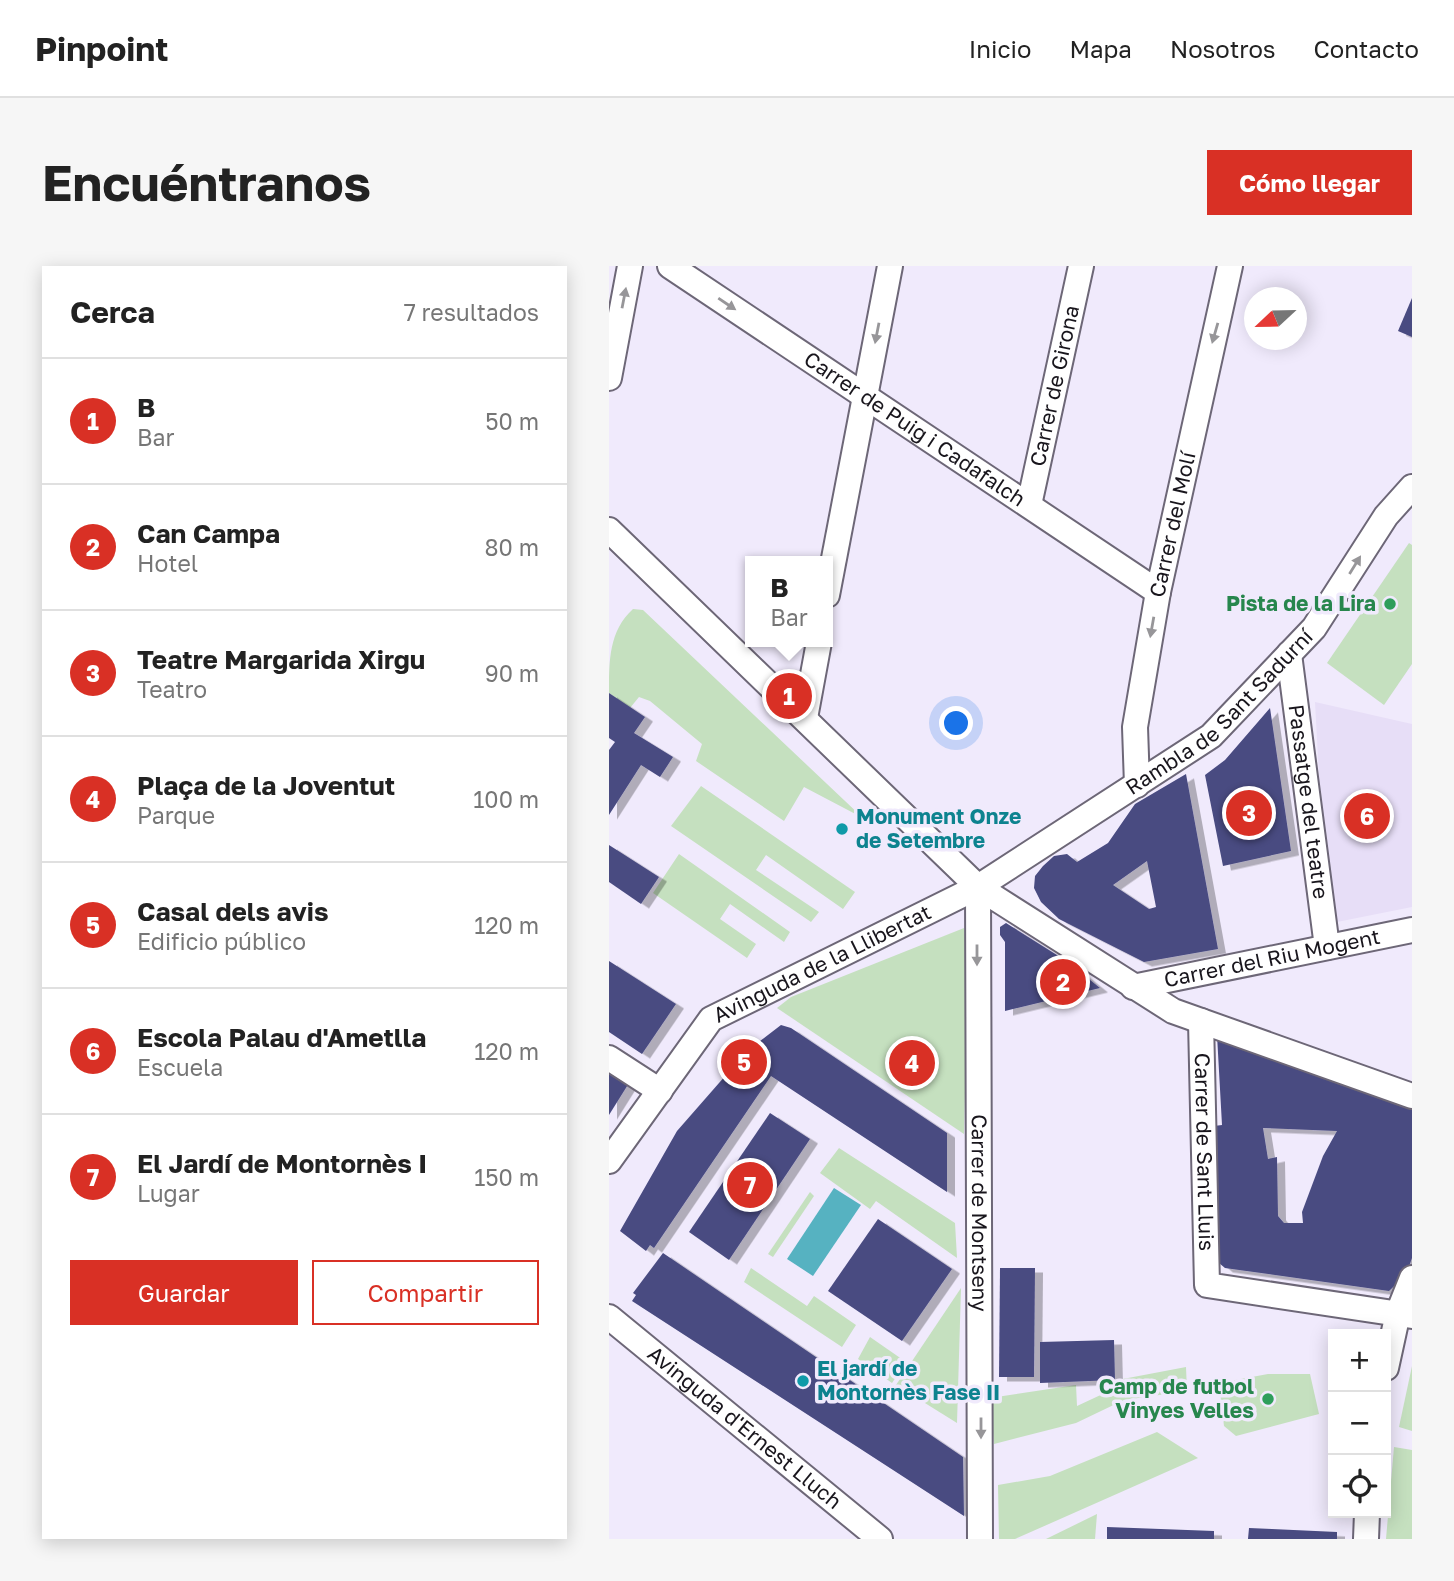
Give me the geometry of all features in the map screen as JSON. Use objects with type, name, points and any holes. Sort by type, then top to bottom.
[{"type":"street","points":[[609,378],[630,266]]},
{"type":"street","name":"Carrer de Puig i Cadafalch","points":[[670,266],[1158,592]]},
{"type":"street","points":[[833,568],[890,266]]},
{"type":"street","name":"Carrer de Girona","points":[[1028,505],[1081,266]]},
{"type":"street","name":"Carrer del Molí","points":[[1137,785],[1135,727],[1158,592],[1230,266]]},
{"type":"street","name":"Rambla de Sant Sadurní","points":[[978,887],[1211,736],[1314,628],[1386,516],[1412,487]]},
{"type":"street","points":[[609,530],[978,887],[1173,1011],[1412,1096]]},
{"type":"street","points":[[805,718],[818,647]]},
{"type":"street","name":"Passatge del teatre","points":[[1289,654],[1327,947]]},
{"type":"street","name":"Avinguda de la Llibertat","points":[[609,1161],[711,1019],[978,887]]},
{"type":"street","name":"Carrer de Montseny","points":[[978,887],[980,1539]]},
{"type":"street","name":"Carrer del Riu Mogent","points":[[1133,986],[1412,930]]},
{"type":"street","name":"Carrer de Sant Lluis","points":[[1201,1021],[1207,1285],[1405,1314]]},
{"type":"street","points":[[609,1058],[660,1091]]},
{"type":"street","points":[[1391,1354],[1405,1314],[1412,1278]]},
{"type":"street","name":"Avinguda d'Ernest Lluch","points":[[609,1317],[880,1539]]},
{"type":"street","points":[[1366,1539],[1367,1518]]},
{"type":"shaded area","points":[[1315,702],[1412,724],[1412,907],[1327,924]]},
{"type":"green space","name":"Pista de la Lira","points":[[1409,543],[1412,545],[1412,664],[1384,705],[1327,663]]},
{"type":"green space","points":[[633,609],[643,610],[863,818],[804,787],[784,821],[696,761],[702,744],[650,701],[639,697],[630,708],[609,693],[612,647],[619,627]]},
{"type":"green space","points":[[701,786],[855,892],[843,909],[766,855],[756,870],[819,912],[811,922],[671,826]]},
{"type":"green space","points":[[679,854],[790,932],[784,942],[730,904],[720,919],[756,944],[747,958],[653,893]]},
{"type":"green space","points":[[964,928],[968,973],[964,1134],[777,1008],[791,997]]},
{"type":"green space","points":[[839,1148],[955,1223],[957,1258],[876,1201],[870,1209],[820,1173]]},
{"type":"green space","points":[[810,1192],[814,1196],[773,1257],[768,1254]]},
{"type":"green space","points":[[751,1268],[807,1306],[814,1296],[856,1325],[842,1347],[744,1282]]},
{"type":"green space","points":[[961,1288],[957,1423],[896,1385]]},
{"type":"green space","points":[[870,1337],[906,1362],[892,1383],[858,1359]]},
{"type":"green space","points":[[1412,1366],[1412,1431],[1399,1427]]},
{"type":"green space","points":[[1186,1367],[1187,1391],[1124,1400],[1076,1423],[994,1444],[990,1398],[1076,1385],[1077,1406],[1107,1392],[1107,1382]]},
{"type":"green space","name":"Camp de futbol Vinyes Velles","points":[[1268,1374],[1310,1374],[1319,1414],[1236,1436],[1224,1426],[1219,1383]]},
{"type":"green space","points":[[1157,1432],[1198,1458],[1015,1539],[999,1539],[998,1485],[1050,1476]]},
{"type":"green space","points":[[1394,1447],[1412,1450],[1412,1539],[1386,1539],[1388,1518],[1391,1518]]},
{"type":"green space","points":[[1097,1514],[1095,1539],[1046,1539]]},
{"type":"water","points":[[834,1188],[861,1205],[813,1276],[787,1259]]},
{"type":"building","points":[[1412,298],[1412,337],[1398,331]]},
{"type":"building","points":[[609,693],[645,717],[634,733],[673,757],[660,777],[641,765],[609,815],[609,750],[615,742],[609,738]]},
{"type":"building","points":[[1270,708],[1291,851],[1223,866],[1205,775],[1225,760]]},
{"type":"building","points":[[1186,774],[1218,949],[1144,962],[1059,919],[1041,902],[1034,888],[1035,876],[1043,866],[1054,856],[1067,854],[1077,862],[1108,843],[1135,804]],"holes":[[[1147,861],[1156,907],[1149,909],[1113,885]]]},
{"type":"building","points":[[609,845],[659,877],[641,904],[609,882]]},
{"type":"building","points":[[1006,923],[1068,962],[1100,988],[1005,1011],[1005,942],[1000,935],[1000,927]]},
{"type":"building","points":[[609,961],[676,1004],[642,1054],[609,1032]]},
{"type":"building","points":[[781,1025],[791,1028],[947,1133],[947,1192],[771,1076],[654,1248],[650,1245],[646,1251],[620,1231],[677,1131],[747,1051]]},
{"type":"building","points":[[1217,1035],[1412,1105],[1412,1258],[1406,1275],[1389,1291],[1225,1268],[1219,1263],[1214,1126],[1222,1125]],"holes":[[[1263,1128],[1337,1131],[1323,1156],[1302,1212],[1303,1223],[1284,1223],[1278,1216],[1277,1157],[1268,1159]]]},
{"type":"building","points":[[609,1070],[629,1083],[609,1115]]},
{"type":"building","points":[[770,1113],[810,1139],[729,1260],[689,1232]]},
{"type":"building","name":"El jardí de Montornès Fase II","points":[[878,1219],[952,1269],[902,1341],[828,1291]]},
{"type":"building","name":"El jardí de Montornès Fase II","points":[[663,1253],[963,1457],[964,1516],[632,1301],[636,1295],[633,1293]]},
{"type":"building","points":[[1000,1268],[1035,1268],[1034,1377],[999,1377]]},
{"type":"building","points":[[1114,1340],[1115,1380],[1040,1383],[1040,1342]]},
{"type":"building","points":[[1107,1527],[1214,1531],[1214,1539],[1107,1539]]},
{"type":"building","points":[[1249,1528],[1337,1532],[1337,1539],[1248,1539]]},
{"type":"place","name":"Pista de la Lira","points":[[1390,604]]},
{"type":"place","name":"B","points":[[789,696]]},
{"type":"place","name":"Teatre Margarida Xirgu","points":[[1249,813]]},
{"type":"place","name":"Escola Palau d'Ametlla","points":[[1367,816]]},
{"type":"place","name":"Monument Onze de Setembre","points":[[842,829]]},
{"type":"place","name":"Can Campa","points":[[1063,982]]},
{"type":"place","name":"Casal dels avis","points":[[744,1062]]},
{"type":"place","name":"Plaça de la Joventut","points":[[912,1063]]},
{"type":"place","name":"El Jardí de Montornès I","points":[[750,1185]]},
{"type":"place","name":"El jardí de Montornès Fase II","points":[[803,1381]]},
{"type":"place","name":"Camp de futbol Vinyes Velles","points":[[1268,1399]]}]
